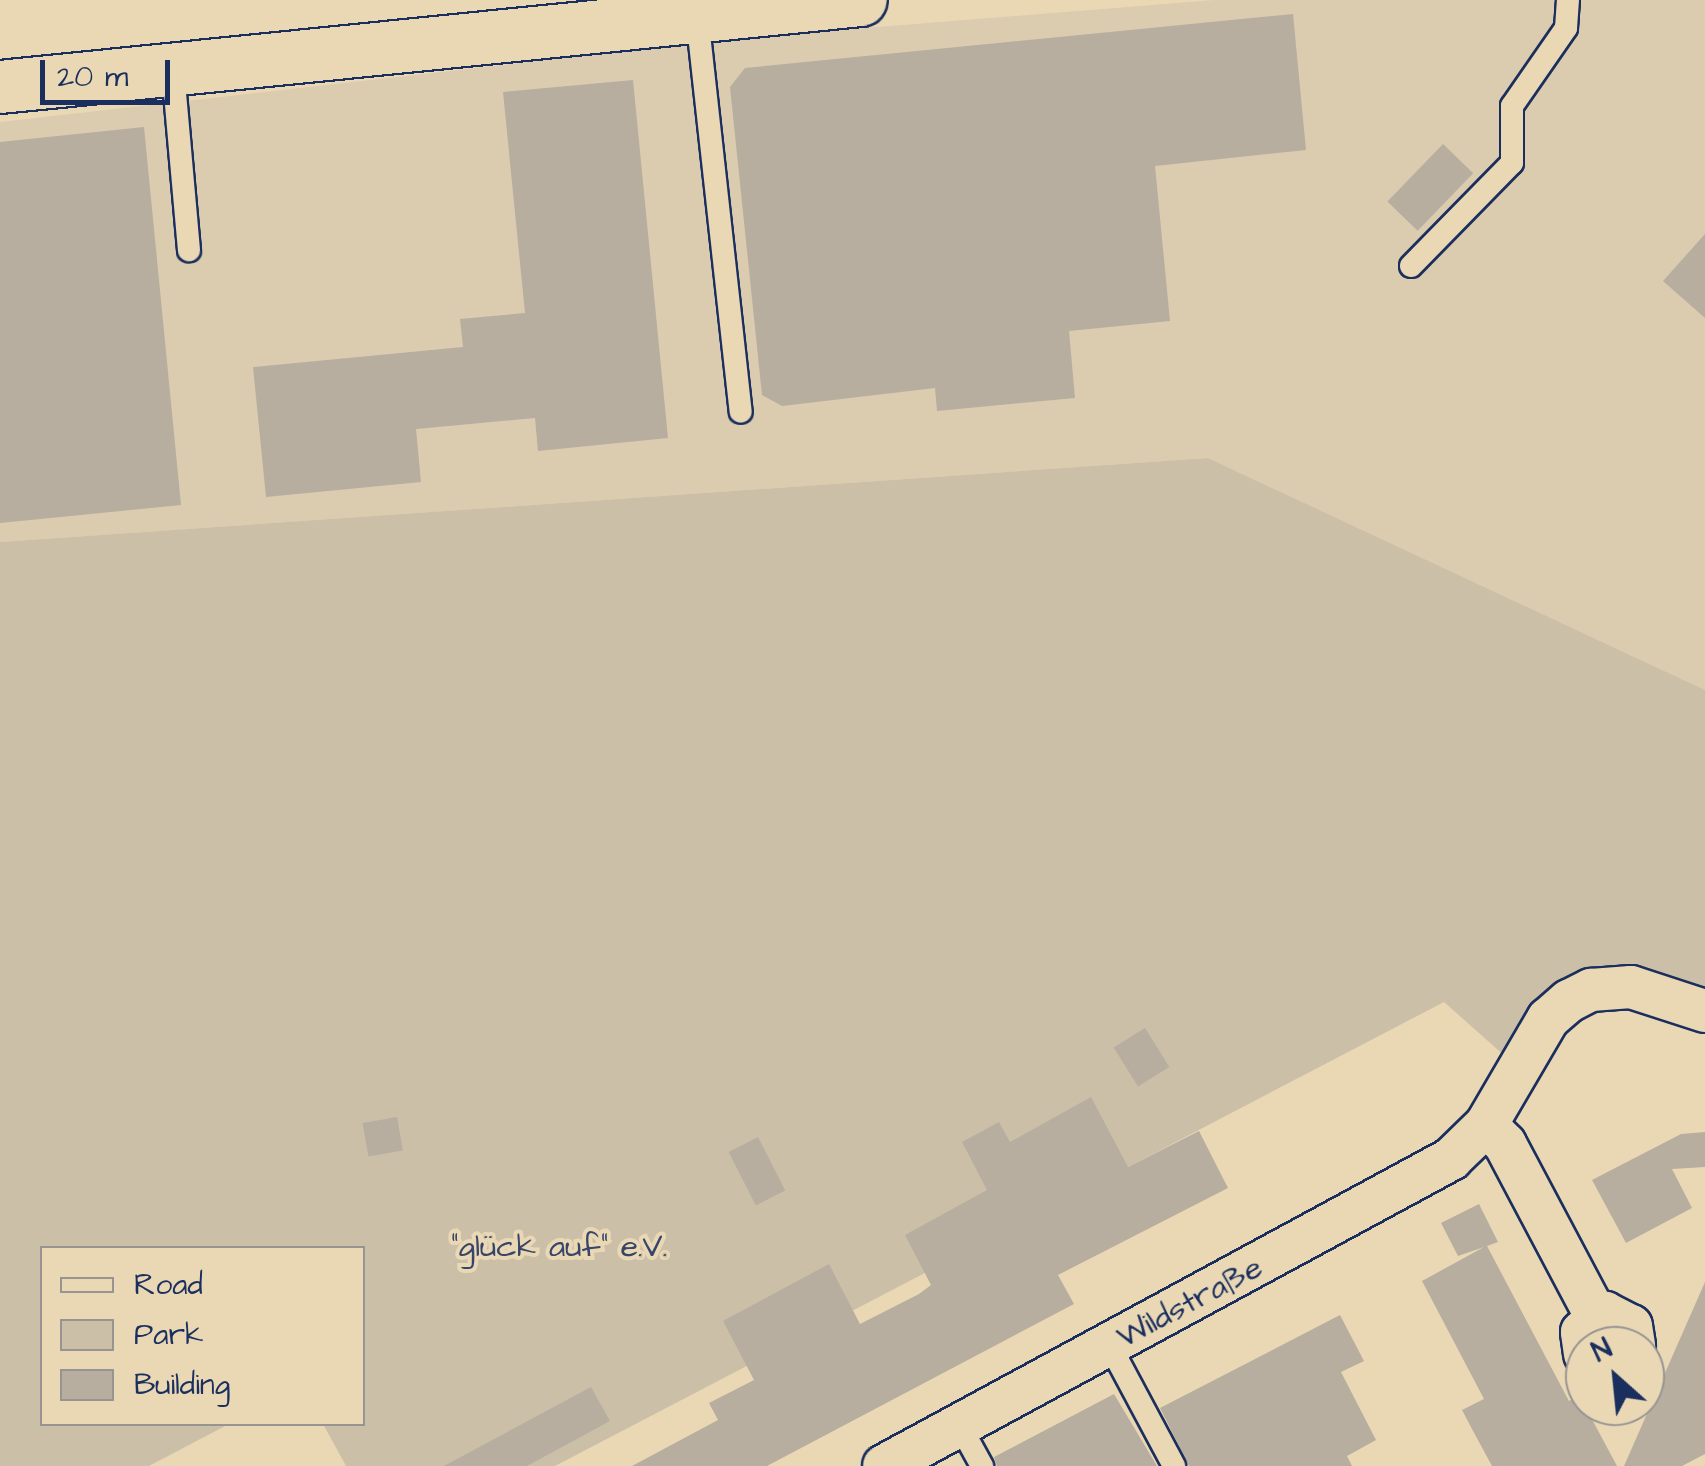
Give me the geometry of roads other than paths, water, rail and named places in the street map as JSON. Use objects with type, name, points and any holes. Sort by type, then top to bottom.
[{"type":"street","points":[[0,87],[862,0]]},
{"type":"street","name":"Wildstraße","points":[[884,1466],[1451,1159],[1486,1124],[1548,1019],[1569,1001],[1591,990],[1631,987],[1705,1012]]},
{"type":"street","points":[[1486,1124],[1505,1144],[1586,1326]]},
{"type":"street","points":[[1608,1326],[1624,1318],[1627,1326]]},
{"type":"lane","points":[[1411,266],[1512,163],[1512,106],[1566,28],[1568,0]]},
{"type":"lane","points":[[697,16],[741,412]]},
{"type":"lane","points":[[173,71],[189,250]]},
{"type":"lane","points":[[1110,1346],[1174,1466]]},
{"type":"lane","points":[[960,1426],[982,1466]]},
{"type":"park label","name":"\"glück auf\" e.V.","points":[[559,1247]]}]
